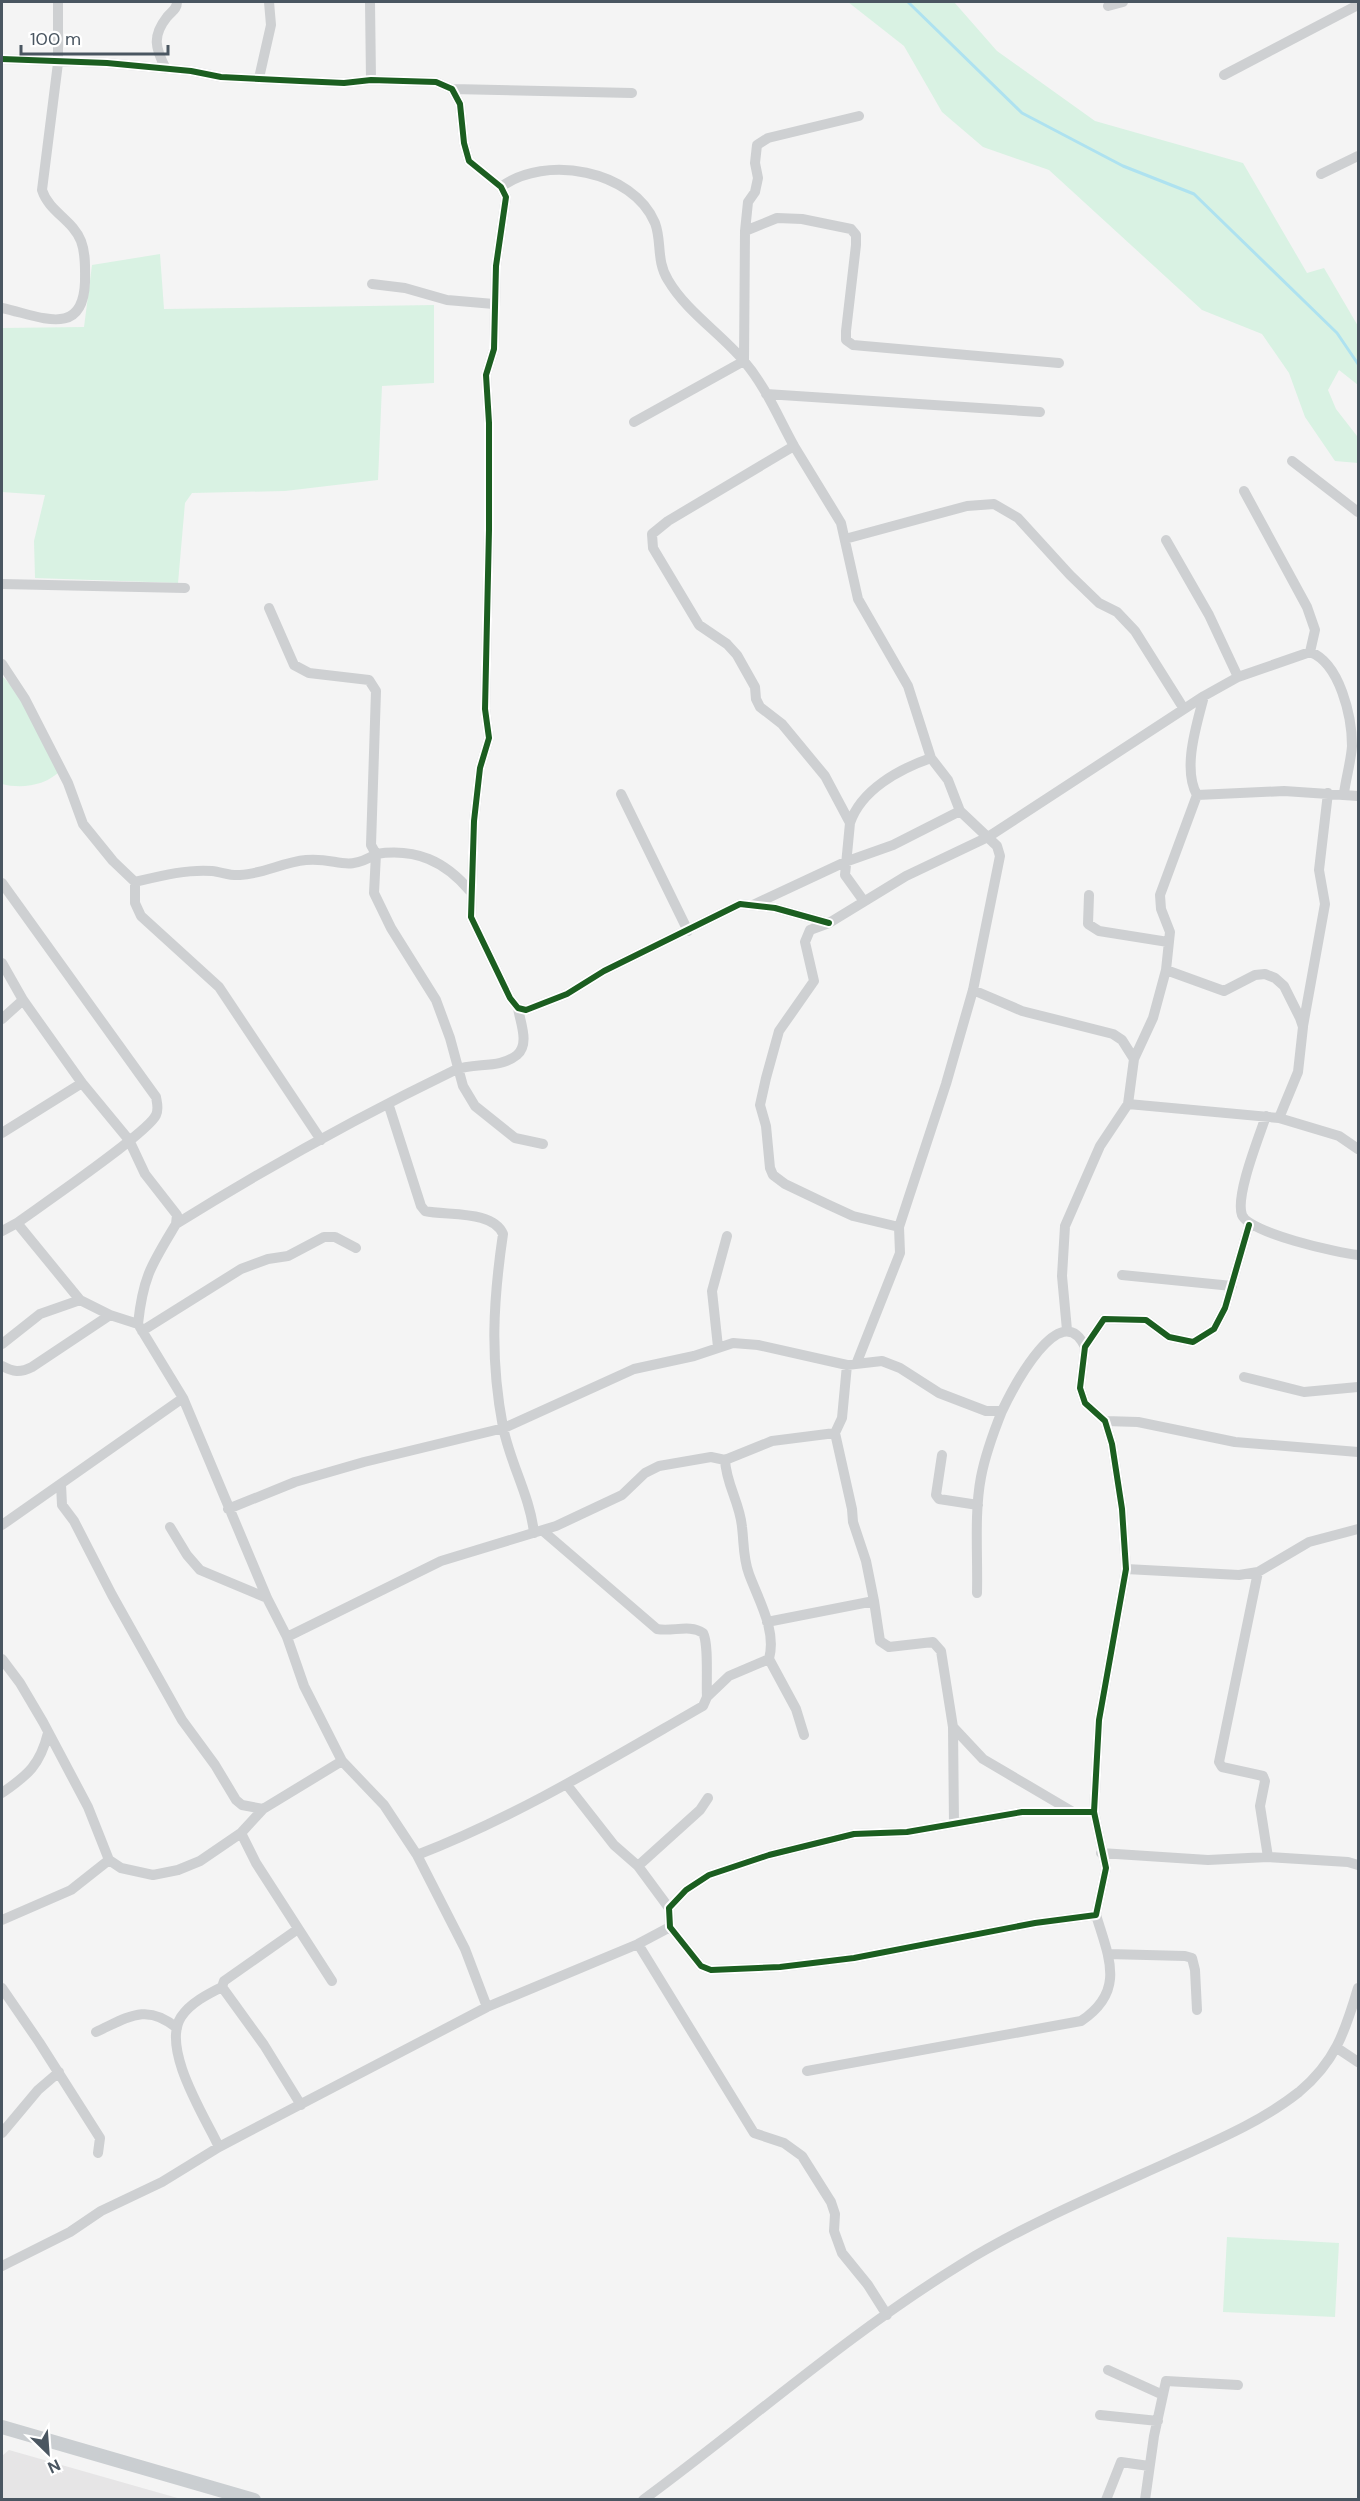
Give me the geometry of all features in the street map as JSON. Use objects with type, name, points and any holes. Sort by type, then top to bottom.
[{"type":"main road","points":[[2,2427],[254,2499]]},
{"type":"street","points":[[2,308],[55,320],[70,318],[80,311],[84,296],[86,263],[81,241],[73,228],[45,201],[42,190],[58,63],[58,2]]},
{"type":"street","points":[[166,69],[155,45],[156,33],[177,7],[177,2]]},
{"type":"street","points":[[259,78],[270,25],[269,2]]},
{"type":"street","points":[[370,2],[371,80]]},
{"type":"street","points":[[1108,6],[1123,2]]},
{"type":"street","points":[[1224,75],[1359,5]]},
{"type":"street","points":[[2,59],[58,63],[107,63],[222,77],[344,83],[371,80],[436,82],[452,89],[632,93]]},
{"type":"street","points":[[176,1224],[258,1173],[459,1069],[509,1060],[519,1054],[524,1042],[518,1008],[498,976],[471,917],[470,891],[480,768],[489,738],[485,709],[489,530],[489,409],[486,375],[494,349],[496,266],[506,204],[501,187],[470,161],[464,143],[460,104],[452,89]]},
{"type":"street","points":[[744,361],[745,231],[748,202],[755,192],[758,178],[755,163],[758,146],[768,138],[859,116]]},
{"type":"street","points":[[1321,174],[1359,156]]},
{"type":"street","points":[[501,187],[509,181],[550,169],[605,177],[637,196],[655,224],[658,256],[668,280],[744,361],[766,394],[841,524],[858,598],[908,686],[931,758],[948,780],[960,811],[997,846],[1000,865],[973,990],[946,1084],[899,1227],[900,1253],[852,1364],[842,1418],[835,1434],[853,1522],[866,1562],[880,1641],[889,1647],[933,1642],[941,1651],[953,1727],[954,1824]]},
{"type":"street","points":[[745,231],[777,218],[802,219],[851,229],[856,235],[856,245],[846,340],[853,345],[1059,363]]},
{"type":"street","points":[[372,284],[405,288],[447,300],[494,304]]},
{"type":"street","points":[[634,422],[744,361]]},
{"type":"street","points":[[766,394],[1040,412]]},
{"type":"street","points":[[794,446],[668,521],[652,534],[653,548],[699,625],[727,644],[737,655],[755,687],[756,699],[760,707],[782,724],[825,776],[850,824]]},
{"type":"street","points":[[1293,461],[1359,512]]},
{"type":"street","points":[[1244,491],[1307,607],[1315,630],[1310,652]]},
{"type":"street","points":[[845,539],[968,506],[994,504],[1018,518],[1070,575],[1100,603],[1117,612],[1135,631],[1184,709]]},
{"type":"street","points":[[1166,540],[1209,615],[1238,677]]},
{"type":"street","points":[[2,584],[185,588]]},
{"type":"street","points":[[269,608],[294,665],[309,673],[369,680],[376,691],[371,845],[376,854],[374,893],[391,928],[436,1000],[463,1086],[475,1106],[515,1138],[543,1144]]},
{"type":"street","points":[[899,1227],[853,1216],[785,1184],[773,1175],[770,1168],[766,1126],[760,1106],[779,1031],[814,981],[805,942],[810,930],[829,923],[863,900],[988,837],[1204,696],[1238,677],[1310,652],[1319,655],[1331,670],[1348,716],[1352,746],[1344,793]]},
{"type":"street","points":[[2,664],[31,710],[68,783],[83,824],[113,861],[135,882],[135,903],[141,916],[219,987],[321,1140]]},
{"type":"street","points":[[1067,1330],[1062,1276],[1065,1226],[1100,1146],[1128,1104],[1134,1059],[1153,1018],[1166,970],[1170,932],[1161,909],[1160,896],[1197,795],[1192,786],[1193,756],[1204,696]]},
{"type":"street","points":[[863,900],[845,875],[850,824],[863,797],[913,764],[931,758]]},
{"type":"street","points":[[1197,795],[1284,791],[1344,793],[1359,796]]},
{"type":"street","points":[[1279,1118],[1298,1072],[1303,1027],[1325,903],[1320,870],[1328,793]]},
{"type":"street","points":[[621,794],[688,931]]},
{"type":"street","points":[[753,905],[845,862],[893,845],[960,811]]},
{"type":"street","points":[[135,882],[175,873],[213,871],[237,876],[255,874],[297,861],[316,859],[344,864],[361,864],[376,854],[400,852],[432,859],[457,876],[470,891]]},
{"type":"street","points":[[2,883],[156,1097],[156,1118],[17,1223],[2,1231]]},
{"type":"street","points":[[1089,895],[1089,924],[1098,932],[1168,942]]},
{"type":"street","points":[[518,1008],[526,1010],[567,994],[604,971],[740,904],[775,908],[829,923]]},
{"type":"street","points":[[2,963],[23,1000],[82,1083],[129,1140],[145,1174],[177,1215],[176,1224],[147,1273],[142,1291],[140,1327],[183,1398],[228,1509],[267,1598],[287,1637],[304,1686],[342,1761],[384,1805],[417,1855],[465,1949],[487,2007]]},
{"type":"street","points":[[1166,970],[1224,991],[1255,975],[1265,974],[1275,978],[1284,986],[1303,1027]]},
{"type":"street","points":[[973,990],[1022,1011],[1113,1034],[1122,1040],[1134,1059]]},
{"type":"street","points":[[2,1019],[23,1000]]},
{"type":"street","points":[[2,1133],[82,1083]]},
{"type":"street","points":[[1128,1104],[1279,1118],[1339,1136],[1359,1149]]},
{"type":"street","points":[[389,1106],[421,1206],[425,1211],[489,1219],[499,1226],[502,1234],[494,1300],[495,1357],[504,1428],[539,1532],[657,1629],[666,1631],[692,1629],[703,1632],[707,1640],[705,1659],[708,1697]]},
{"type":"street","points":[[1266,1116],[1243,1189],[1242,1214],[1249,1225],[1320,1247],[1359,1255]]},
{"type":"street","points":[[17,1223],[81,1300],[140,1327]]},
{"type":"street","points":[[807,2071],[1081,2021],[1102,2004],[1111,1983],[1111,1967],[1096,1915],[1106,1868],[1094,1812],[1099,1720],[1126,1569],[1122,1509],[1112,1444],[1105,1421],[1081,1396],[1085,1347],[1104,1319],[1146,1320],[1169,1337],[1192,1342],[1214,1329],[1225,1308],[1237,1259],[1249,1225]]},
{"type":"street","points":[[718,1347],[712,1291],[727,1236]]},
{"type":"street","points":[[140,1327],[241,1269],[268,1259],[288,1256],[324,1237],[335,1238],[356,1248]]},
{"type":"street","points":[[1122,1275],[1232,1286]]},
{"type":"street","points":[[2,1344],[40,1314],[81,1300]]},
{"type":"street","points":[[2,1366],[12,1372],[22,1372],[32,1368],[110,1315]]},
{"type":"street","points":[[977,1593],[978,1505],[981,1477],[1002,1411],[1048,1339],[1060,1331],[1067,1330],[1077,1333],[1085,1347]]},
{"type":"street","points":[[228,1509],[324,1473],[504,1428],[634,1369],[694,1356],[734,1343],[758,1345],[852,1364],[882,1361],[900,1368],[939,1393],[986,1411],[1002,1411]]},
{"type":"street","points":[[1244,1377],[1304,1392],[1359,1387]]},
{"type":"street","points":[[2,1525],[183,1398]]},
{"type":"street","points":[[1105,1421],[1138,1422],[1235,1442],[1359,1452]]},
{"type":"street","points":[[287,1637],[441,1561],[539,1532],[622,1495],[645,1473],[659,1466],[711,1457],[725,1460],[772,1442],[799,1436],[835,1434]]},
{"type":"street","points":[[942,1455],[936,1495],[939,1499],[978,1505]]},
{"type":"street","points":[[725,1460],[726,1476],[742,1527],[748,1573],[762,1601],[767,1622],[771,1652],[769,1659],[796,1709],[804,1735]]},
{"type":"street","points":[[62,1484],[63,1505],[74,1521],[112,1595],[182,1720],[215,1765],[236,1800],[242,1805],[263,1809]]},
{"type":"street","points":[[40,1500],[63,1505]]},
{"type":"street","points":[[170,1527],[187,1555],[200,1570],[267,1598]]},
{"type":"street","points":[[1126,1569],[1239,1575],[1258,1572],[1308,1542],[1359,1529]]},
{"type":"street","points":[[1258,1572],[1220,1762],[1222,1767],[1263,1776],[1265,1781],[1260,1806],[1268,1857]]},
{"type":"street","points":[[767,1622],[874,1601]]},
{"type":"street","points":[[2,1659],[20,1683],[88,1807],[109,1860],[121,1868],[153,1875],[164,1874],[200,1861],[241,1833],[263,1809],[342,1761]]},
{"type":"street","points":[[417,1855],[508,1816],[567,1785],[703,1706],[708,1697],[729,1676],[769,1659]]},
{"type":"street","points":[[953,1727],[983,1759],[1073,1812]]},
{"type":"street","points":[[2,1793],[33,1768],[41,1758],[48,1733]]},
{"type":"street","points":[[567,1785],[614,1845],[638,1866],[669,1908],[670,1927],[701,1966],[711,1971],[780,1967],[854,1958],[1024,1924],[1096,1915]]},
{"type":"street","points":[[638,1866],[700,1810],[708,1798]]},
{"type":"street","points":[[669,1908],[686,1890],[709,1875],[769,1855],[854,1834],[907,1832],[1011,1814],[1094,1812]]},
{"type":"street","points":[[241,1833],[256,1863],[332,1981]]},
{"type":"street","points":[[1101,1853],[1208,1860],[1268,1857],[1348,1862],[1359,1865]]},
{"type":"street","points":[[2,1920],[71,1890],[109,1860]]},
{"type":"street","points":[[2,2266],[70,2232],[101,2211],[162,2182],[219,2147],[487,2007],[638,1944],[670,1927]]},
{"type":"street","points":[[219,2147],[179,2063],[177,2028],[182,2017],[196,2003],[222,1987],[224,1981],[298,1929]]},
{"type":"street","points":[[638,1944],[754,2133],[784,2143],[802,2156],[831,2202],[835,2214],[834,2231],[842,2253],[868,2285],[887,2315]]},
{"type":"street","points":[[1108,1954],[1192,1958],[1196,1970],[1197,2010]]},
{"type":"street","points":[[222,1987],[264,2045],[301,2105]]},
{"type":"street","points":[[2,1988],[100,2138],[98,2153]]},
{"type":"street","points":[[643,2499],[790,2384],[959,2265],[1016,2233],[1236,2132],[1298,2092],[1323,2070],[1338,2048],[1359,1988]]},
{"type":"street","points":[[96,2032],[137,2013],[146,2013],[177,2028]]},
{"type":"street","points":[[1338,2048],[1359,2062]]},
{"type":"street","points":[[2,2133],[38,2090],[59,2072]]},
{"type":"street","points":[[1108,2370],[1163,2395]]},
{"type":"street","points":[[1145,2499],[1166,2380],[1238,2385]]},
{"type":"street","points":[[1100,2415],[1158,2421]]},
{"type":"street","points":[[1106,2499],[1121,2462],[1149,2466]]},
{"type":"shaded area","points":[[9,2450],[181,2499],[2,2499],[2,2456]]},
{"type":"green space","points":[[848,2],[954,2],[997,51],[1095,121],[1243,163],[1307,273],[1324,268],[1358,326],[1358,385],[1339,370],[1328,390],[1336,409],[1357,436],[1358,463],[1335,461],[1305,417],[1289,373],[1262,334],[1202,310],[1049,170],[983,147],[942,112],[904,46]]},
{"type":"green space","points":[[160,254],[164,309],[434,305],[434,383],[382,386],[378,480],[285,491],[192,493],[185,503],[178,583],[35,578],[34,541],[45,495],[2,492],[2,328],[84,327],[92,265]]},
{"type":"green space","points":[[2,676],[21,695],[61,770],[41,783],[25,786],[2,784]]},
{"type":"green space","points":[[1227,2237],[1339,2243],[1335,2317],[1223,2312]]},
{"type":"waterway","points":[[908,2],[1022,113],[1123,166],[1194,194],[1337,333],[1358,364]]},
{"type":"cycle path","points":[[2,59],[107,63],[191,71],[221,77],[344,83],[371,80],[436,82],[452,89],[460,104],[464,143],[469,161],[501,187],[506,197],[496,266],[494,349],[486,375],[489,423],[489,530],[485,709],[489,738],[480,768],[474,821],[471,917],[510,998],[518,1008],[526,1010],[567,994],[604,971],[740,904],[775,908],[829,923]]},
{"type":"cycle path","points":[[1094,1812],[1022,1812],[907,1832],[854,1834],[769,1855],[709,1875],[686,1890],[669,1908],[670,1927],[701,1966],[711,1970],[780,1967],[854,1958],[1035,1923],[1096,1915],[1106,1868],[1094,1812],[1099,1720],[1126,1569],[1122,1509],[1112,1444],[1105,1421],[1085,1403],[1080,1388],[1085,1347],[1104,1319],[1146,1320],[1169,1337],[1193,1342],[1214,1329],[1225,1308],[1249,1225]]}]
